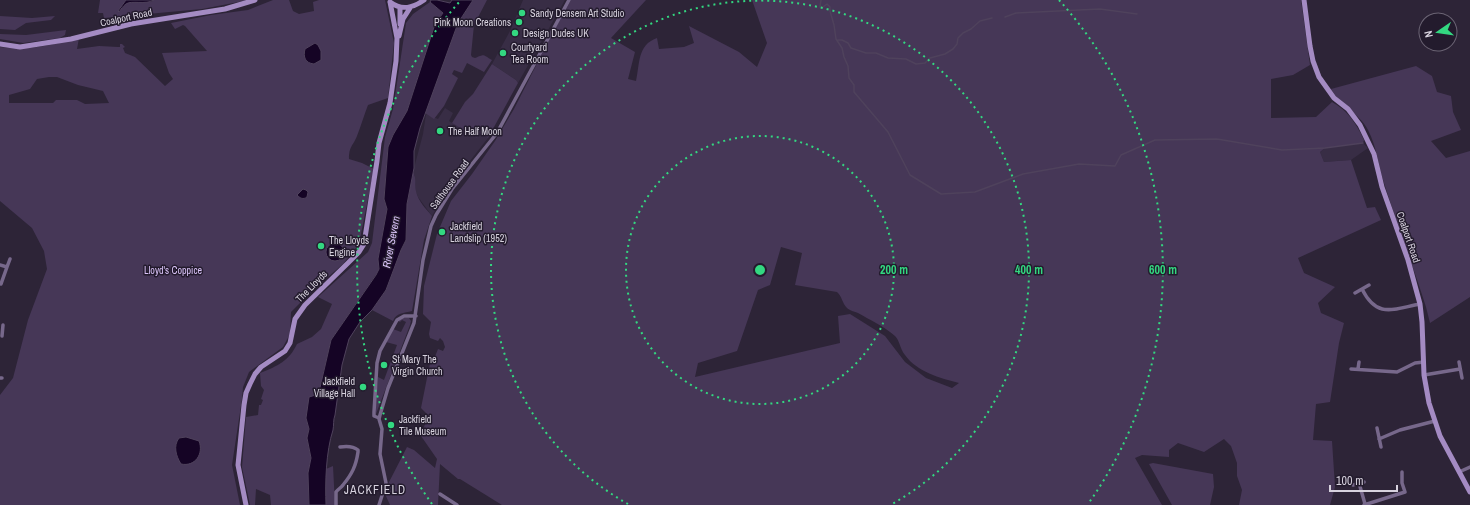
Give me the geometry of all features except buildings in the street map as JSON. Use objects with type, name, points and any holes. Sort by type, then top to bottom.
[{"type":"street","name":"Coalport Road","points":[[0,44],[20,47],[71,39],[131,24],[225,9],[255,0]]},
{"type":"street","points":[[397,43],[405,15],[410,8],[424,0]]},
{"type":"street","name":"Salthouse Road","points":[[379,418],[388,388],[416,316],[423,260],[431,226],[436,215],[452,190],[497,133],[525,78],[569,0]]},
{"type":"street","name":"Coalport Road","points":[[1304,0],[1310,46],[1313,61],[1319,77],[1334,98],[1348,109],[1360,125],[1374,154],[1382,187],[1408,260],[1420,304],[1424,375],[1429,403],[1440,436],[1470,492]]},
{"type":"street","points":[[389,1],[400,7],[410,8]]},
{"type":"street","name":"The Lloyds","points":[[246,505],[238,465],[246,394],[255,374],[268,361],[285,351],[290,343],[295,319],[298,313],[320,289],[359,252],[364,244],[377,161],[378,143],[390,103],[396,60],[397,43],[389,1]]},
{"type":"street","points":[[400,7],[400,29]]},
{"type":"street","points":[[1,284],[10,259]]},
{"type":"street","points":[[0,265],[7,267]]},
{"type":"street","points":[[1355,293],[1369,285]]},
{"type":"street","points":[[1362,289],[1372,304],[1382,310],[1420,304]]},
{"type":"street","points":[[379,505],[386,483],[380,454],[382,429],[379,418],[374,416],[377,363],[380,351],[397,320],[404,316],[416,316]]},
{"type":"street","points":[[2,326],[2,336]]},
{"type":"street","points":[[1358,369],[1359,362]]},
{"type":"street","points":[[1351,368],[1398,372],[1415,363],[1424,362]]},
{"type":"street","points":[[1459,362],[1462,378]]},
{"type":"street","points":[[1424,375],[1460,369]]},
{"type":"street","points":[[1379,439],[1400,430],[1435,421]]},
{"type":"street","points":[[1377,428],[1381,447]]},
{"type":"street","points":[[336,505],[336,492],[344,485],[353,472],[356,466],[358,452],[358,450],[353,447],[347,446],[340,448]]},
{"type":"street","points":[[1459,472],[1470,467]]},
{"type":"street","points":[[1402,472],[1404,492],[1408,497]]},
{"type":"street","points":[[1353,485],[1364,482]]},
{"type":"street","points":[[1358,484],[1365,505],[1404,492]]},
{"type":"street","points":[[440,494],[457,505]]},
{"type":"shaded area","points":[[523,0],[565,0],[518,83],[516,80],[492,64],[510,31]]},
{"type":"shaded area","points":[[445,108],[453,113],[449,121],[477,138],[480,134],[488,138],[447,190],[432,216],[418,197],[415,189],[415,176],[413,172],[423,134],[426,114],[438,119]]},
{"type":"shaded area","points":[[1363,143],[1368,148],[1351,160],[1324,162],[1320,152],[1325,148]]},
{"type":"green space","points":[[100,0],[128,0],[118,11],[129,2],[151,2],[154,0],[249,0],[202,9],[104,18],[103,13],[98,13]]},
{"type":"green space","name":"Lloyd's Coppice","points":[[273,0],[289,0],[293,11],[299,14],[314,11],[313,2],[319,0],[385,0],[394,43],[388,98],[368,105],[350,151],[349,159],[374,169],[359,244],[343,264],[313,290],[291,312],[290,334],[283,347],[249,372],[243,387],[232,465],[240,505],[0,505],[0,395],[13,378],[28,320],[47,269],[44,251],[32,228],[0,201],[0,47],[30,48],[79,38],[77,49],[99,46],[120,47],[120,44],[122,44],[125,47],[123,48],[125,53],[135,57],[165,86],[173,79],[169,73],[162,53],[207,51],[185,26],[183,25],[175,29],[171,23],[211,15],[248,10]],"holes":[[[57,77],[78,85],[103,91],[109,103],[85,104],[77,100],[56,100],[53,103],[9,103],[9,95],[30,89],[37,79]]]},
{"type":"green space","points":[[473,0],[487,0],[474,25],[471,55],[475,58],[484,55],[492,60],[484,72],[467,63],[462,73],[454,70],[452,74],[458,78],[444,106],[434,119],[425,113],[458,23]]},
{"type":"green space","points":[[571,0],[646,0],[611,38],[635,52],[628,79],[636,81],[640,56],[646,45],[657,38],[659,49],[684,47],[694,43],[689,26],[739,52],[757,67],[767,43],[752,0],[1301,0],[1310,65],[1293,75],[1271,79],[1271,118],[1316,117],[1332,102],[1343,109],[1358,128],[1364,140],[1363,143],[1325,148],[1320,152],[1324,162],[1351,160],[1367,208],[1375,207],[1381,220],[1298,258],[1304,273],[1335,287],[1318,303],[1321,313],[1344,323],[1339,343],[1330,402],[1316,404],[1313,440],[1332,441],[1335,487],[1330,505],[1239,505],[1242,490],[1237,476],[1237,463],[1231,446],[1224,439],[1204,452],[1178,443],[1169,450],[1169,457],[1142,455],[1135,458],[1162,505],[502,505],[458,479],[440,464],[438,505],[390,505],[385,494],[388,484],[407,447],[414,450],[435,468],[437,459],[421,436],[428,415],[421,408],[431,358],[434,359],[438,349],[443,351],[445,347],[440,338],[438,341],[430,338],[429,334],[431,322],[423,314],[424,286],[437,234],[451,201],[495,141],[514,109]],"holes":[[[781,247],[802,253],[795,285],[837,292],[848,309],[877,323],[895,336],[903,353],[916,366],[929,374],[959,383],[952,388],[926,378],[905,362],[885,336],[850,314],[838,316],[840,343],[695,377],[698,363],[737,351],[758,290],[770,285]]]},
{"type":"green space","points":[[430,2],[443,13],[435,24],[407,111],[388,147],[384,199],[387,209],[378,259],[379,270],[331,340],[319,392],[316,395],[306,418],[309,429],[307,438],[311,458],[308,473],[309,505],[271,505],[270,495],[256,489],[255,505],[250,505],[242,467],[246,417],[258,415],[259,405],[261,405],[263,400],[261,399],[264,390],[261,386],[260,373],[287,359],[297,344],[312,337],[321,329],[332,304],[318,297],[368,252],[372,243],[385,137],[393,109],[406,23],[413,14]]},
{"type":"green space","points":[[0,16],[32,18],[55,16],[51,20],[26,23],[15,30],[0,29]]},
{"type":"green space","points":[[66,30],[65,35],[60,38],[23,43],[0,39],[0,34],[26,35]]},
{"type":"green space","points":[[492,64],[516,80],[518,83],[488,138],[480,134],[477,138],[452,123]]},
{"type":"green space","points":[[1416,66],[1432,76],[1437,92],[1451,96],[1453,112],[1461,130],[1431,141],[1446,158],[1470,151],[1470,297],[1430,323],[1384,183],[1371,136],[1360,119],[1331,89]]},
{"type":"green space","points":[[413,172],[415,177],[415,189],[418,198],[432,216],[424,240],[412,311],[396,316],[393,321],[372,310],[386,290],[406,240],[407,204]]},
{"type":"green space","points":[[402,318],[409,318],[411,321],[410,325],[376,414],[378,377],[384,380],[397,345],[386,342],[393,329],[401,332],[406,322],[402,320],[400,322],[398,321]]},
{"type":"green space","points":[[1153,463],[1213,474],[1214,487],[1210,505],[1172,505],[1149,464]]},
{"type":"green space","points":[[333,466],[335,505],[326,505],[326,469]]},
{"type":"water","points":[[126,0],[154,0],[128,3],[119,12],[118,11]]},
{"type":"water","name":"River Severn","points":[[431,0],[450,3],[452,0],[473,0],[458,23],[420,128],[414,151],[414,168],[407,204],[406,240],[386,290],[372,310],[360,322],[349,339],[342,365],[333,430],[327,457],[326,505],[309,505],[308,473],[311,458],[307,438],[309,429],[306,418],[309,397],[316,395],[319,392],[331,340],[379,269],[378,259],[387,209],[384,199],[388,147],[407,111],[435,24],[443,13],[430,2]]},
{"type":"water","points":[[315,43],[321,51],[321,60],[314,64],[307,61],[304,55],[305,49]]},
{"type":"water","points":[[303,189],[308,192],[307,197],[300,198],[297,195]]},
{"type":"water","points":[[335,243],[341,246],[344,252],[341,258],[335,261],[329,258],[326,252],[329,246]]},
{"type":"water","points":[[186,437],[199,441],[200,450],[197,458],[190,464],[181,464],[177,454],[176,444],[179,438]]},
{"type":"waterway","points":[[821,0],[820,7],[827,4],[830,7],[836,39],[842,48],[848,66],[849,78],[854,85],[854,92],[888,132],[910,175],[941,194],[975,192],[1023,174],[1079,164],[1115,166],[1121,155],[1155,140],[1217,139],[1282,150],[1325,148],[1363,143]]},
{"type":"waterway","points":[[1005,17],[1016,13],[1100,9],[1137,14]]},
{"type":"waterway","points":[[838,40],[848,43],[851,48],[866,53],[876,53],[888,58],[906,59],[916,64],[925,63],[930,58],[945,54],[953,49],[957,44],[958,38],[980,21],[992,18]]},
{"type":"place","name":"Sandy Densem Art Studio","points":[[522,13]]},
{"type":"place","name":"Pink Moon Creations","points":[[519,22]]},
{"type":"place","name":"Design Dudes UK","points":[[515,33]]},
{"type":"place","name":"Courtyard Tea Room","points":[[503,53]]},
{"type":"place","name":"The Half Moon","points":[[440,131]]},
{"type":"place","name":"Jackfield Landslip (1952)","points":[[442,232]]},
{"type":"place","name":"The Lloyds Engine","points":[[321,246]]},
{"type":"place","name":"St Mary The Virgin Church","points":[[384,365]]},
{"type":"place","name":"Jackfield Village Hall","points":[[363,387]]},
{"type":"place","name":"Jackfield Tile Museum","points":[[391,425]]},
{"type":"district","name":"JACKFIELD","points":[[375,490]]}]
